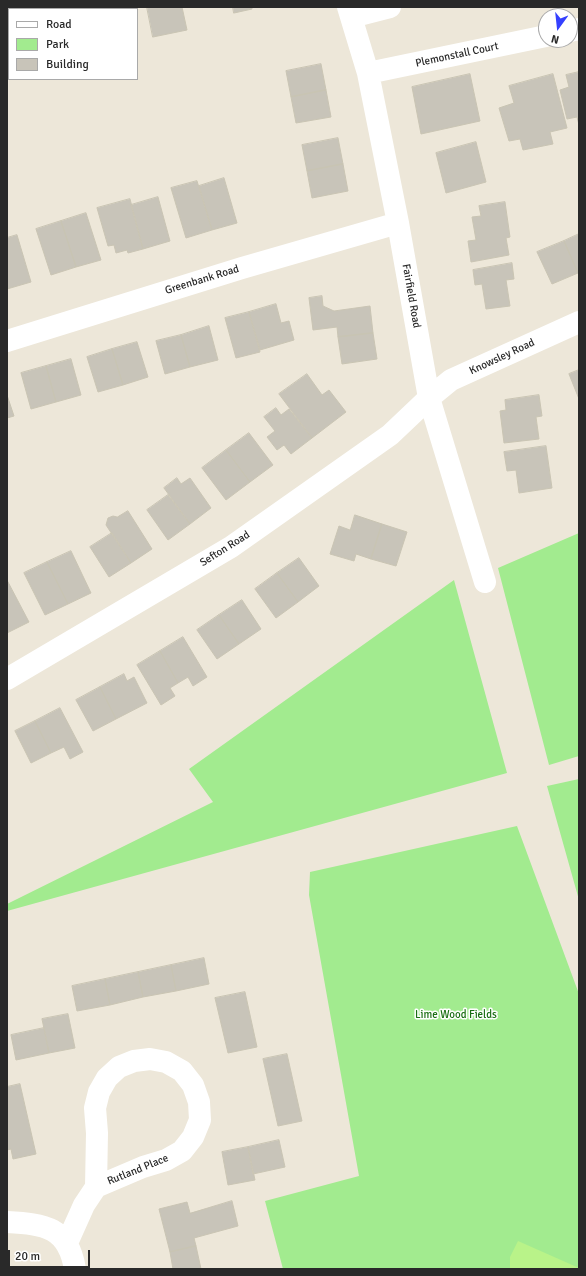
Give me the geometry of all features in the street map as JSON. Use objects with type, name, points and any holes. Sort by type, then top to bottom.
[{"type":"street","points":[[350,12],[390,7]]},
{"type":"street","name":"Fairfield Road","points":[[350,12],[368,73],[398,223],[429,398],[485,582]]},
{"type":"street","name":"Plemonstall Court","points":[[368,73],[538,38]]},
{"type":"street","name":"Greenbank Road","points":[[7,341],[242,268],[398,223]]},
{"type":"street","name":"Knowsley Road","points":[[429,398],[451,380],[579,322]]},
{"type":"street","name":"Sefton Road","points":[[7,679],[231,547],[390,435],[429,398]]},
{"type":"street","name":"Rutland Place","points":[[67,1243],[84,1205],[96,1187],[96,1108],[99,1092],[107,1078],[119,1068],[134,1061],[150,1059],[166,1062],[182,1071],[193,1085],[200,1102],[200,1120],[193,1137],[182,1151],[166,1160],[143,1167],[96,1187]]},
{"type":"street","points":[[7,1222],[45,1226],[55,1231],[67,1243],[73,1258],[75,1269]]},
{"type":"green space","points":[[579,533],[579,756],[549,765],[498,568]]},
{"type":"green space","points":[[454,580],[507,773],[7,911],[7,904],[213,802],[189,769]]},
{"type":"green space","points":[[579,779],[579,900],[547,786]]},
{"type":"green space","name":"Lime Wood Fields","points":[[517,826],[579,994],[579,1269],[283,1269],[265,1201],[359,1176],[309,895],[310,872]]},
{"type":"green space","points":[[518,1241],[579,1269],[510,1269],[510,1257]]},
{"type":"building","points":[[95,7],[135,7],[135,8]]},
{"type":"building","points":[[147,7],[182,7],[187,30],[153,37]]},
{"type":"building","points":[[233,7],[252,7],[252,9],[234,13]]},
{"type":"building","points":[[7,45],[8,63],[7,63]]},
{"type":"building","points":[[321,64],[326,90],[291,97],[286,71]]},
{"type":"building","points":[[579,72],[579,125],[577,117],[567,119],[560,90],[569,87],[566,75]]},
{"type":"building","points":[[470,74],[480,121],[421,134],[412,87]]},
{"type":"building","points":[[553,74],[567,128],[550,132],[553,144],[523,150],[520,139],[509,141],[499,108],[514,103],[509,86]]},
{"type":"building","points":[[326,90],[331,117],[296,123],[291,97]]},
{"type":"building","points":[[338,138],[343,164],[307,171],[302,145]]},
{"type":"building","points":[[476,142],[486,182],[446,193],[436,153]]},
{"type":"building","points":[[343,164],[348,191],[312,198],[307,171]]},
{"type":"building","points":[[224,178],[237,223],[212,230],[199,186]]},
{"type":"building","points":[[197,181],[212,230],[186,238],[171,188]]},
{"type":"building","points":[[158,197],[170,241],[143,249],[131,205]]},
{"type":"building","points":[[130,199],[143,249],[128,253],[127,250],[116,253],[114,245],[108,246],[97,208]]},
{"type":"building","points":[[505,202],[510,237],[506,238],[509,255],[471,262],[468,241],[476,240],[472,217],[481,216],[479,206]]},
{"type":"building","points":[[86,213],[101,260],[76,267],[61,221]]},
{"type":"building","points":[[61,221],[76,267],[51,275],[36,229]]},
{"type":"building","points":[[579,234],[579,273],[578,273],[564,241]]},
{"type":"building","points":[[17,235],[31,282],[7,289],[7,238]]},
{"type":"building","points":[[564,241],[578,273],[552,284],[537,252]]},
{"type":"building","points":[[512,263],[514,279],[506,280],[510,306],[486,309],[482,284],[475,285],[473,270]]},
{"type":"building","points":[[322,296],[323,306],[334,311],[370,306],[373,333],[338,337],[337,327],[313,330],[309,298]]},
{"type":"building","points":[[276,304],[281,323],[289,321],[294,340],[260,350],[249,312]]},
{"type":"building","points":[[249,312],[260,352],[236,358],[225,318]]},
{"type":"building","points":[[209,326],[218,360],[190,367],[181,335]]},
{"type":"building","points":[[373,333],[377,359],[342,364],[338,337]]},
{"type":"building","points":[[181,335],[190,367],[165,374],[156,341]]},
{"type":"building","points":[[137,342],[148,377],[123,385],[112,349]]},
{"type":"building","points":[[112,349],[123,385],[98,392],[87,357]]},
{"type":"building","points":[[71,359],[81,395],[56,402],[46,366]]},
{"type":"building","points":[[46,366],[56,402],[31,409],[21,373]]},
{"type":"building","points":[[579,370],[579,399],[569,374]]},
{"type":"building","points":[[307,374],[322,395],[329,390],[346,412],[312,438],[279,394]]},
{"type":"building","points":[[7,395],[14,416],[7,418]]},
{"type":"building","points":[[539,395],[542,416],[536,417],[539,439],[504,443],[500,411],[506,410],[505,400]]},
{"type":"building","points":[[276,408],[281,415],[289,409],[312,438],[291,454],[284,445],[277,450],[267,437],[275,431],[264,417]]},
{"type":"building","points":[[249,433],[273,465],[250,482],[226,450]]},
{"type":"building","points":[[546,446],[552,488],[519,493],[516,470],[507,471],[504,452]]},
{"type":"building","points":[[226,450],[250,482],[226,500],[202,468]]},
{"type":"building","points":[[177,478],[181,484],[190,478],[211,508],[190,524],[164,488]]},
{"type":"building","points":[[168,495],[190,524],[168,540],[147,510]]},
{"type":"building","points":[[128,511],[152,549],[131,563],[106,525],[108,518],[113,516],[117,517]]},
{"type":"building","points":[[355,515],[382,524],[371,559],[356,554],[354,561],[330,554],[339,526],[350,530]]},
{"type":"building","points":[[382,524],[407,532],[396,566],[371,559]]},
{"type":"building","points":[[112,533],[131,563],[109,577],[90,547]]},
{"type":"building","points":[[71,551],[91,593],[68,604],[47,562]]},
{"type":"building","points":[[299,558],[319,586],[298,602],[277,573]]},
{"type":"building","points":[[47,562],[68,604],[45,615],[24,573]]},
{"type":"building","points":[[277,573],[298,602],[276,618],[255,589]]},
{"type":"building","points":[[8,582],[29,622],[7,633],[7,583]]},
{"type":"building","points":[[242,600],[261,629],[239,644],[219,615]]},
{"type":"building","points":[[219,615],[239,644],[217,659],[197,630]]},
{"type":"building","points":[[183,637],[207,677],[193,686],[188,677],[178,683],[160,651]]},
{"type":"building","points":[[160,651],[178,683],[170,688],[175,696],[161,705],[137,665]]},
{"type":"building","points":[[124,674],[127,681],[134,677],[147,703],[116,719],[100,687]]},
{"type":"building","points":[[100,687],[116,719],[93,731],[76,700]]},
{"type":"building","points":[[60,708],[83,752],[70,759],[64,747],[51,753],[35,721]]},
{"type":"building","points":[[35,721],[51,753],[31,763],[15,731]]},
{"type":"building","points":[[204,958],[209,984],[176,991],[171,965]]},
{"type":"building","points":[[171,965],[176,991],[143,997],[138,972]]},
{"type":"building","points":[[138,972],[143,997],[110,1005],[105,979]]},
{"type":"building","points":[[105,979],[110,1005],[77,1011],[72,986]]},
{"type":"building","points":[[245,992],[257,1047],[228,1053],[215,998]]},
{"type":"building","points":[[68,1014],[75,1048],[49,1053],[42,1019]]},
{"type":"building","points":[[44,1028],[49,1053],[16,1060],[11,1035]]},
{"type":"building","points":[[287,1054],[302,1121],[278,1126],[263,1059]]},
{"type":"building","points":[[20,1084],[36,1154],[13,1159],[11,1149],[7,1150],[7,1087]]},
{"type":"building","points":[[279,1140],[285,1167],[253,1174],[248,1147]]},
{"type":"building","points":[[248,1147],[255,1180],[228,1185],[222,1152]]},
{"type":"building","points":[[232,1201],[238,1226],[194,1238],[196,1246],[170,1252],[159,1209],[187,1202],[190,1213]]},
{"type":"building","points":[[196,1246],[201,1269],[173,1269],[170,1252]]}]
